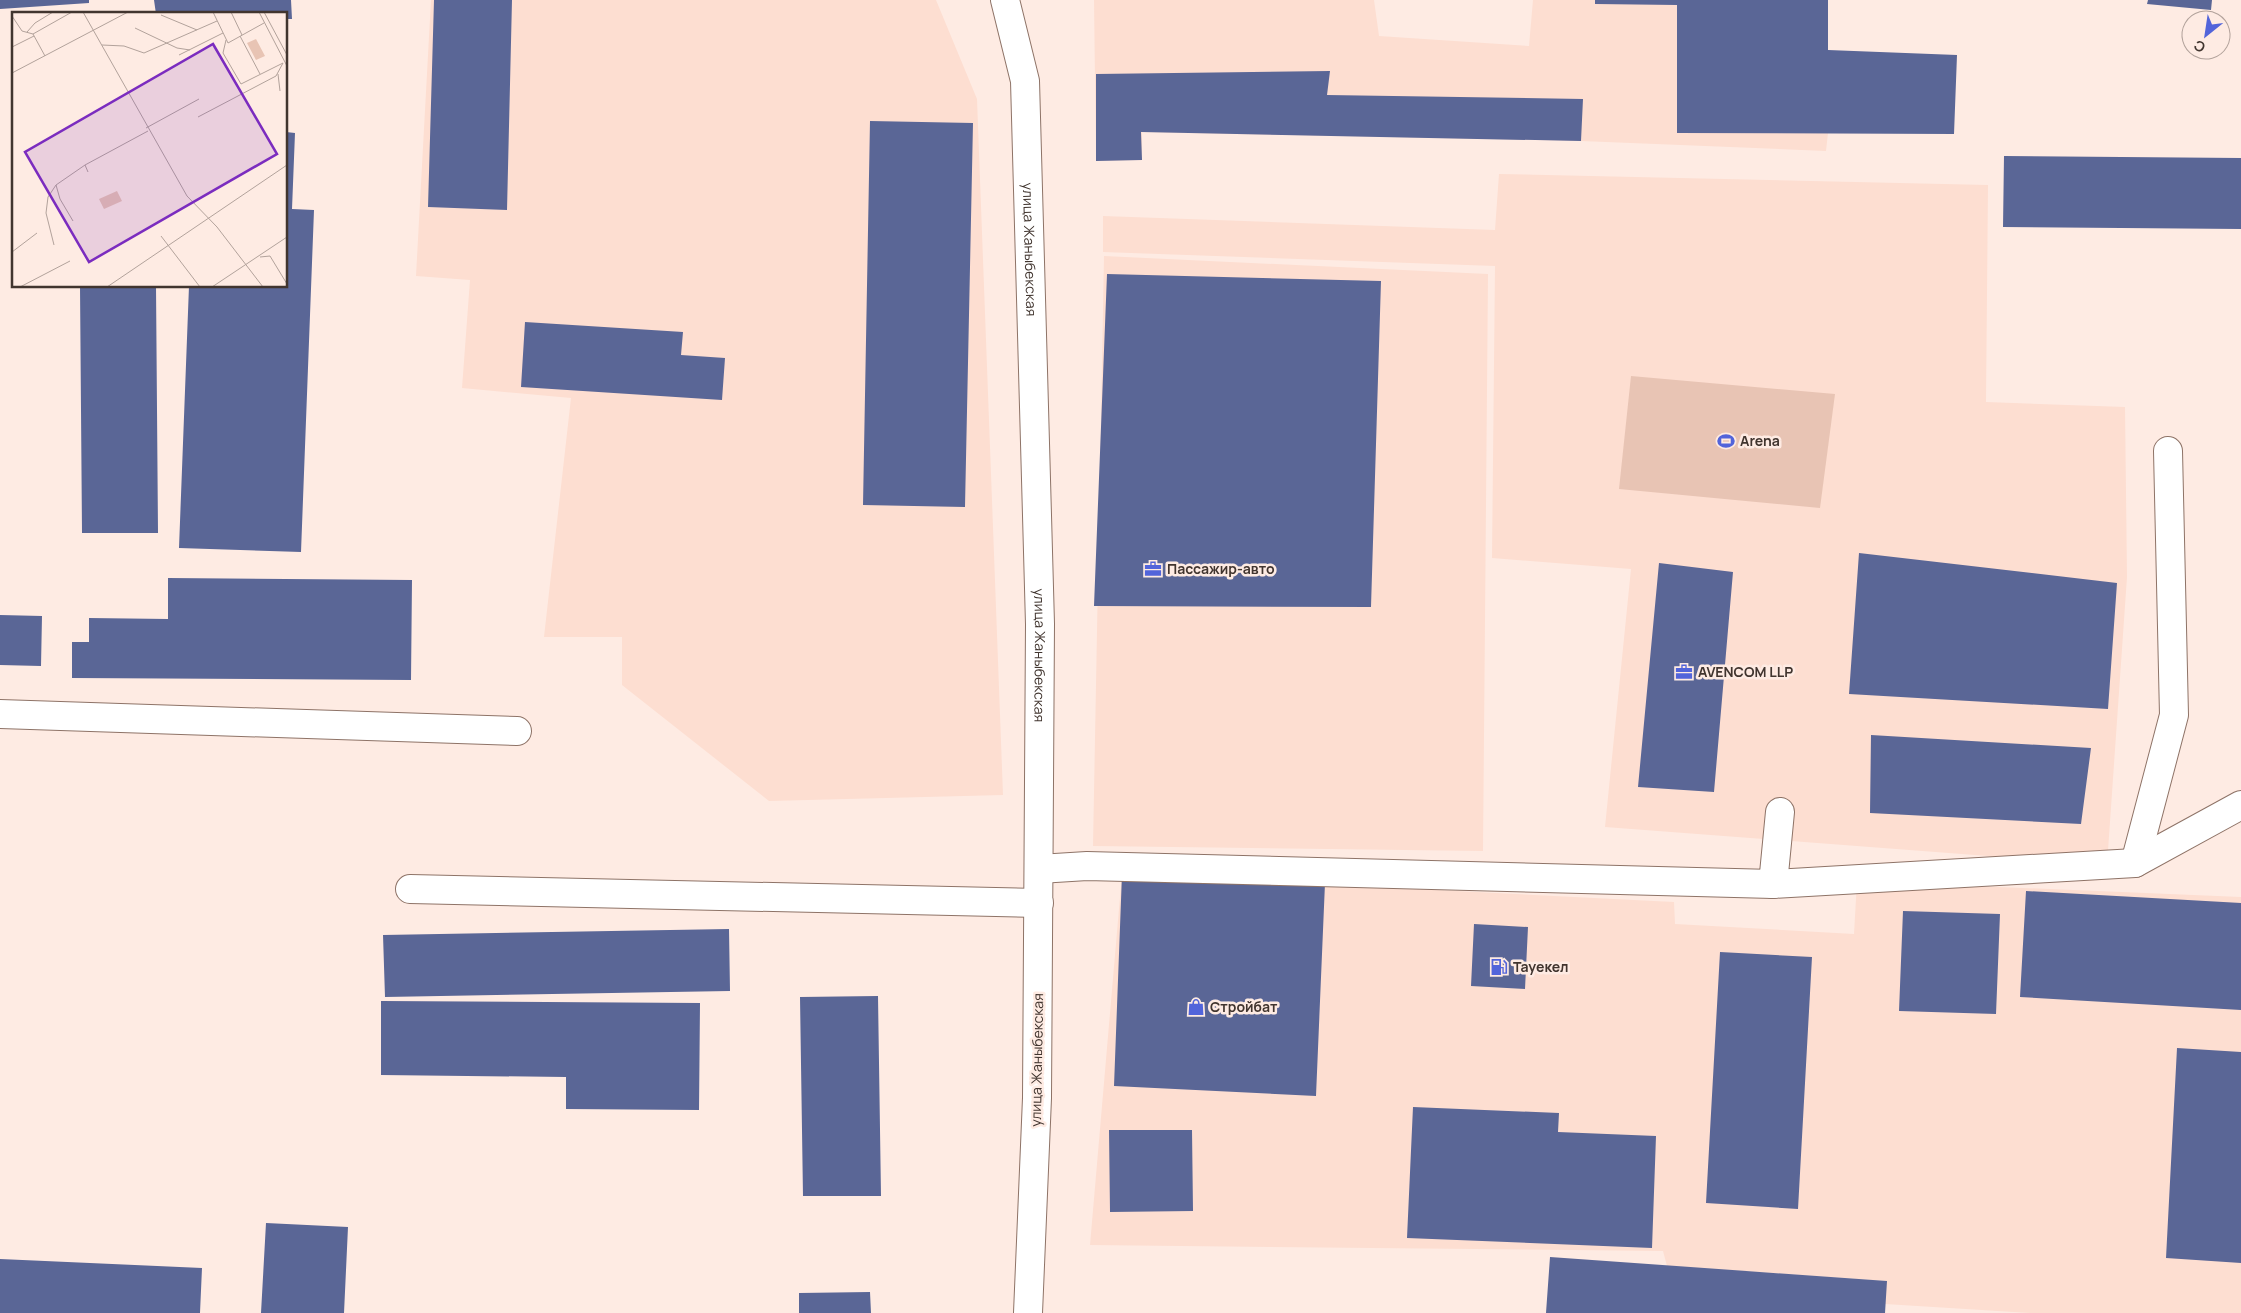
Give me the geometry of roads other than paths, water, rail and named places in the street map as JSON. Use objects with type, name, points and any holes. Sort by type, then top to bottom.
[{"type":"street","name":"улица Жаныбекская","points":[[1005,0],[1025,81],[1040,624],[1037,1098],[1028,1313]]},
{"type":"street","points":[[2135,863],[2174,715],[2168,452]]},
{"type":"street","points":[[0,714],[517,732]]},
{"type":"street","points":[[1039,869],[1087,866],[1772,884],[2135,863],[2241,805]]},
{"type":"street","points":[[1772,884],[1780,812]]},
{"type":"street","points":[[410,889],[1039,903]]},
{"type":"place","name":"Arena","points":[[1726,441]]},
{"type":"place","name":"Пассажир-авто","points":[[1153,569]]},
{"type":"place","name":"AVENCOM LLP","points":[[1684,672]]},
{"type":"place","name":"Тауекел","points":[[1499,967]]},
{"type":"place","name":"Стройбат","points":[[1196,1007]]}]
